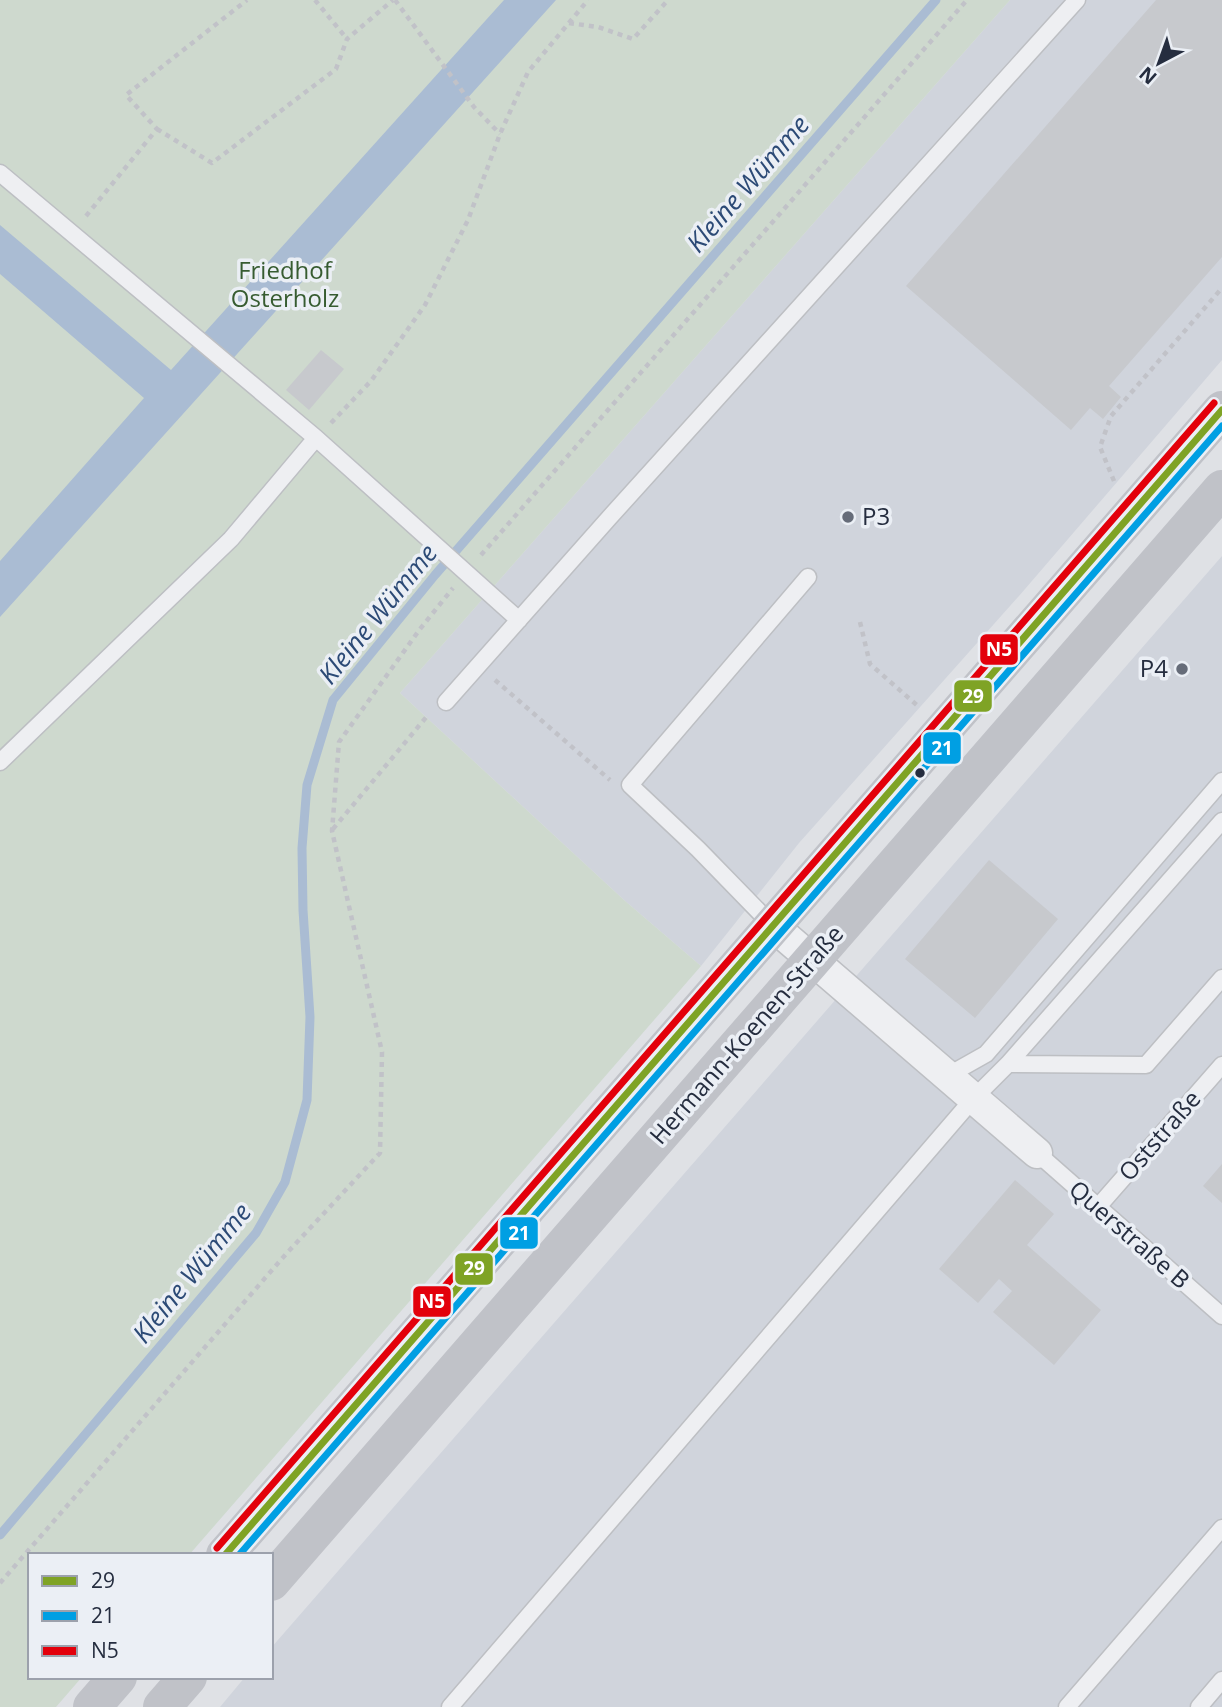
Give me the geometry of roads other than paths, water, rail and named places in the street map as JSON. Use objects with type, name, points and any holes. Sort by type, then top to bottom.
[{"type":"main road","points":[[227,1553],[1222,410]]},
{"type":"main road","name":"Hermann-Koenen-Straße","points":[[273,1580],[1222,489]]},
{"type":"main road","points":[[92,1707],[116,1679]]},
{"type":"main road","points":[[162,1707],[186,1679]]},
{"type":"street","points":[[772,925],[1037,1153]]},
{"type":"lane","points":[[446,702],[1077,0]]},
{"type":"lane","points":[[0,173],[316,438],[519,620]]},
{"type":"lane","points":[[0,762],[231,539],[316,438]]},
{"type":"lane","points":[[772,925],[698,849],[630,785],[808,577]]},
{"type":"lane","points":[[947,1076],[986,1054],[1222,781]]},
{"type":"lane","points":[[450,1707],[973,1099],[1222,821]]},
{"type":"lane","points":[[1007,1064],[1146,1065],[1222,978]]},
{"type":"lane","name":"Oststraße","points":[[1097,1208],[1222,1065]]},
{"type":"lane","name":"Querstraße B","points":[[1037,1153],[1222,1316]]},
{"type":"lane","points":[[1067,1707],[1222,1528]]},
{"type":"lane","points":[[1199,1707],[1222,1680]]},
{"type":"water","points":[[504,0],[556,0],[0,617],[0,561],[144,398],[0,274],[0,225],[171,370]]},
{"type":"waterway","name":"Kleine Wümme","points":[[0,1535],[256,1233],[285,1182],[307,1100],[310,1017],[302,848],[307,785],[333,700],[435,575],[936,0]]},
{"type":"place","name":"P3","points":[[848,517]]},
{"type":"place","name":"P4","points":[[1182,669]]},
{"type":"park label","name":"Friedhof Osterholz","points":[[285,285]]}]
